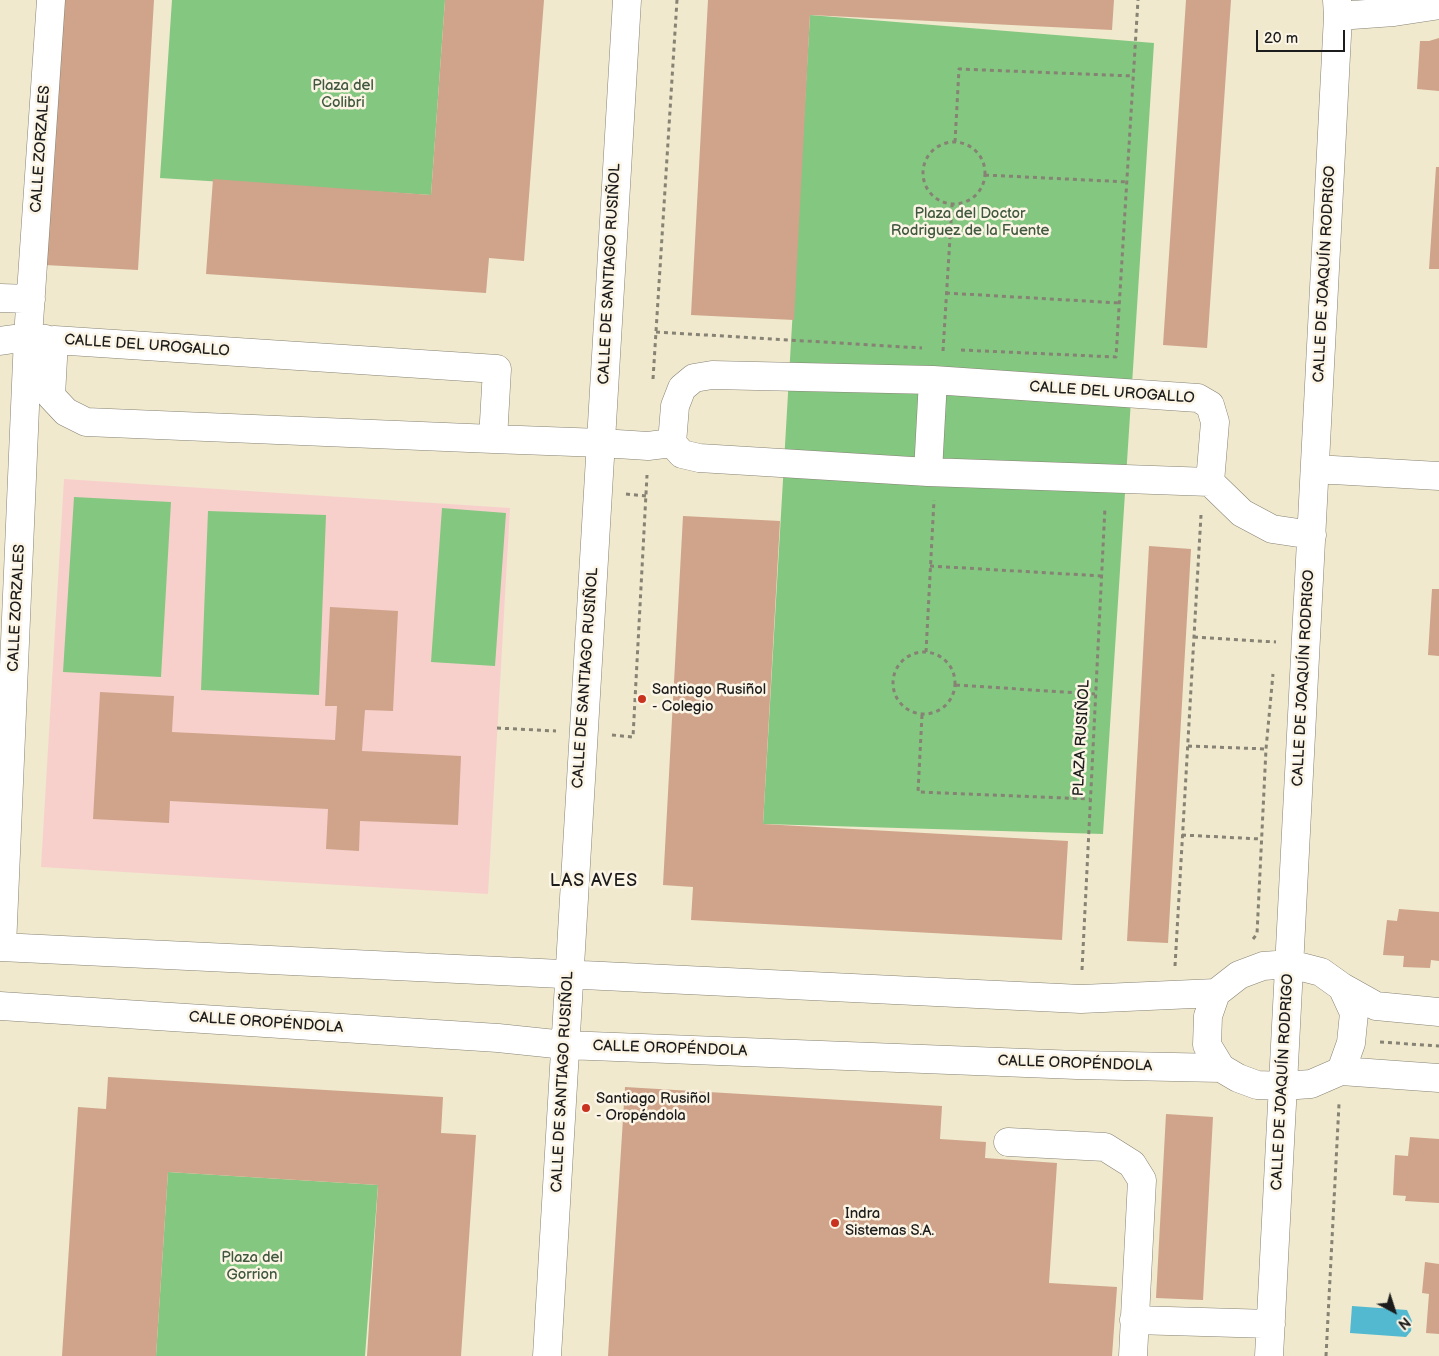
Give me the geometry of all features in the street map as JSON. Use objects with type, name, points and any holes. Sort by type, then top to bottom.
[{"type":"street","name":"CALLE ZORZALES","points":[[1,947],[41,338],[31,299],[51,0]]},
{"type":"street","name":"CALLE DE SANTIAGO RUSIÑOL","points":[[547,1356],[626,0]]},
{"type":"street","points":[[1338,8],[1394,12],[1439,5]]},
{"type":"street","name":"CALLE DE JOAQUÍN RODRIGO","points":[[1269,1356],[1338,8]]},
{"type":"street","points":[[0,298],[31,299]]},
{"type":"street","points":[[0,341],[41,338]]},
{"type":"street","name":"CALLE DEL UROGALLO","points":[[493,440],[497,369],[41,338],[51,396],[66,412],[86,422],[493,440],[660,445],[682,388],[694,378],[712,374],[937,381],[1198,398],[1210,404],[1214,422],[1206,482]]},
{"type":"street","points":[[932,472],[937,381]]},
{"type":"street","points":[[660,445],[698,458],[932,472],[1206,482],[1242,513],[1272,529],[1312,535]]},
{"type":"street","points":[[1315,469],[1439,476]]},
{"type":"street","points":[[1,947],[1081,998],[1216,993],[1239,975],[1263,966],[1290,964],[1321,972],[1342,987],[1376,1006],[1439,1012]]},
{"type":"street","points":[[1342,987],[1354,1013],[1351,1042],[1341,1071],[1439,1078]]},
{"type":"street","name":"CALLE OROPÉNDOLA","points":[[1216,993],[1208,1016],[1207,1044],[1222,1068],[1238,1078],[1257,1085],[1283,1086],[1311,1084],[1341,1071]]},
{"type":"street","name":"CALLE OROPÉNDOLA","points":[[0,1006],[498,1038],[565,1045],[1077,1065],[1222,1068]]},
{"type":"street","points":[[1008,1142],[1105,1147],[1132,1164],[1142,1180],[1132,1356]]},
{"type":"street","points":[[1134,1320],[1271,1324]]},
{"type":"path","points":[[653,379],[677,0]]},
{"type":"path","points":[[943,350],[1116,357],[1138,0]]},
{"type":"path","points":[[956,142],[959,69],[1133,76]]},
{"type":"path","points":[[956,142],[971,147],[982,159],[985,175],[980,190],[968,201],[952,204],[936,199],[925,187],[923,172],[927,156],[940,146],[956,142]]},
{"type":"path","points":[[985,175],[1128,182]]},
{"type":"path","points":[[937,381],[943,350],[952,204]]},
{"type":"path","points":[[946,293],[1120,303]]},
{"type":"path","points":[[656,332],[923,348]]},
{"type":"path","points":[[497,728],[633,737],[660,445]]},
{"type":"path","points":[[926,652],[932,472]]},
{"type":"path","name":"PLAZA RUSIÑOL","points":[[1081,998],[1106,478]]},
{"type":"path","points":[[1174,995],[1194,637],[1206,482]]},
{"type":"path","points":[[930,566],[1102,576]]},
{"type":"path","points":[[1275,652],[1276,633]]},
{"type":"path","points":[[1194,637],[1276,642]]},
{"type":"path","points":[[926,652],[942,657],[952,669],[956,685],[950,700],[938,712],[922,715],[906,709],[896,697],[893,681],[898,666],[910,655],[926,652]]},
{"type":"path","points":[[1248,945],[1256,934],[1266,749],[1273,671]]},
{"type":"path","points":[[956,685],[1095,694]]},
{"type":"path","points":[[922,715],[918,792],[1090,800]]},
{"type":"path","points":[[1188,746],[1266,749]]},
{"type":"path","points":[[1182,835],[1261,839]]},
{"type":"path","points":[[1373,1042],[1439,1046]]},
{"type":"path","points":[[1326,1356],[1341,1071]]},
{"type":"shaded area","points":[[64,479],[510,508],[488,894],[41,867]]},
{"type":"green space","name":"Plaza del Colibri","points":[[172,0],[445,0],[431,195],[160,178]]},
{"type":"green space","name":"Plaza del Doctor Rodriguez de la Fuente","points":[[810,15],[1154,43],[1103,834],[763,824]]},
{"type":"green space","points":[[74,497],[171,502],[161,677],[63,672]]},
{"type":"green space","points":[[442,508],[506,513],[495,666],[431,662]]},
{"type":"green space","points":[[208,511],[326,515],[319,695],[201,690]]},
{"type":"green space","name":"Plaza del Gorrion","points":[[168,1172],[378,1185],[365,1356],[156,1356]]},
{"type":"water","points":[[1352,1306],[1407,1310],[1412,1321],[1411,1331],[1406,1337],[1350,1333]]},
{"type":"building","points":[[61,0],[154,0],[138,270],[45,265]]},
{"type":"building","points":[[445,0],[544,0],[524,261],[489,258],[486,293],[206,274],[213,179],[431,195]]},
{"type":"building","points":[[708,0],[1114,0],[1112,30],[810,15],[794,320],[691,315]]},
{"type":"building","points":[[1186,0],[1231,0],[1207,348],[1163,345]]},
{"type":"building","points":[[1439,38],[1439,91],[1417,89],[1420,41]]},
{"type":"building","points":[[1436,167],[1439,167],[1439,269],[1429,269]]},
{"type":"building","points":[[683,516],[780,521],[763,824],[1068,841],[1062,940],[691,920],[693,887],[663,885]]},
{"type":"building","points":[[1149,546],[1191,549],[1168,943],[1127,941]]},
{"type":"building","points":[[1432,589],[1439,589],[1439,656],[1428,655]]},
{"type":"building","points":[[330,607],[398,611],[393,711],[365,710],[362,751],[461,756],[458,825],[360,821],[359,851],[326,849],[328,809],[170,801],[169,823],[93,819],[100,692],[174,696],[172,732],[335,740],[337,706],[325,706]]},
{"type":"building","points":[[1399,909],[1439,912],[1439,961],[1431,960],[1430,968],[1403,967],[1404,956],[1383,955],[1387,920],[1397,921]]},
{"type":"building","points":[[108,1077],[443,1097],[441,1133],[476,1135],[461,1356],[367,1356],[378,1185],[168,1172],[156,1356],[62,1356],[78,1107],[106,1109]]},
{"type":"building","name":"Indra Sistemas S.A.","points":[[625,1087],[942,1106],[940,1139],[986,1142],[985,1158],[1057,1163],[1049,1283],[1117,1287],[1112,1356],[608,1356]]},
{"type":"building","points":[[1166,1114],[1213,1117],[1203,1300],[1156,1298]]},
{"type":"building","points":[[1410,1137],[1439,1139],[1439,1203],[1405,1201],[1406,1196],[1393,1195],[1395,1155],[1408,1156]]},
{"type":"building","points":[[1425,1262],[1439,1264],[1439,1334],[1426,1333],[1429,1294],[1422,1293]]},
{"type":"place","name":"Santiago Rusiñol - Colegio","points":[[642,699]]},
{"type":"place","name":"Santiago Rusiñol - Oropéndola","points":[[586,1108]]},
{"type":"place","name":"Indra Sistemas S.A.","points":[[835,1223]]},
{"type":"district","name":"LAS AVES","points":[[594,881]]}]
